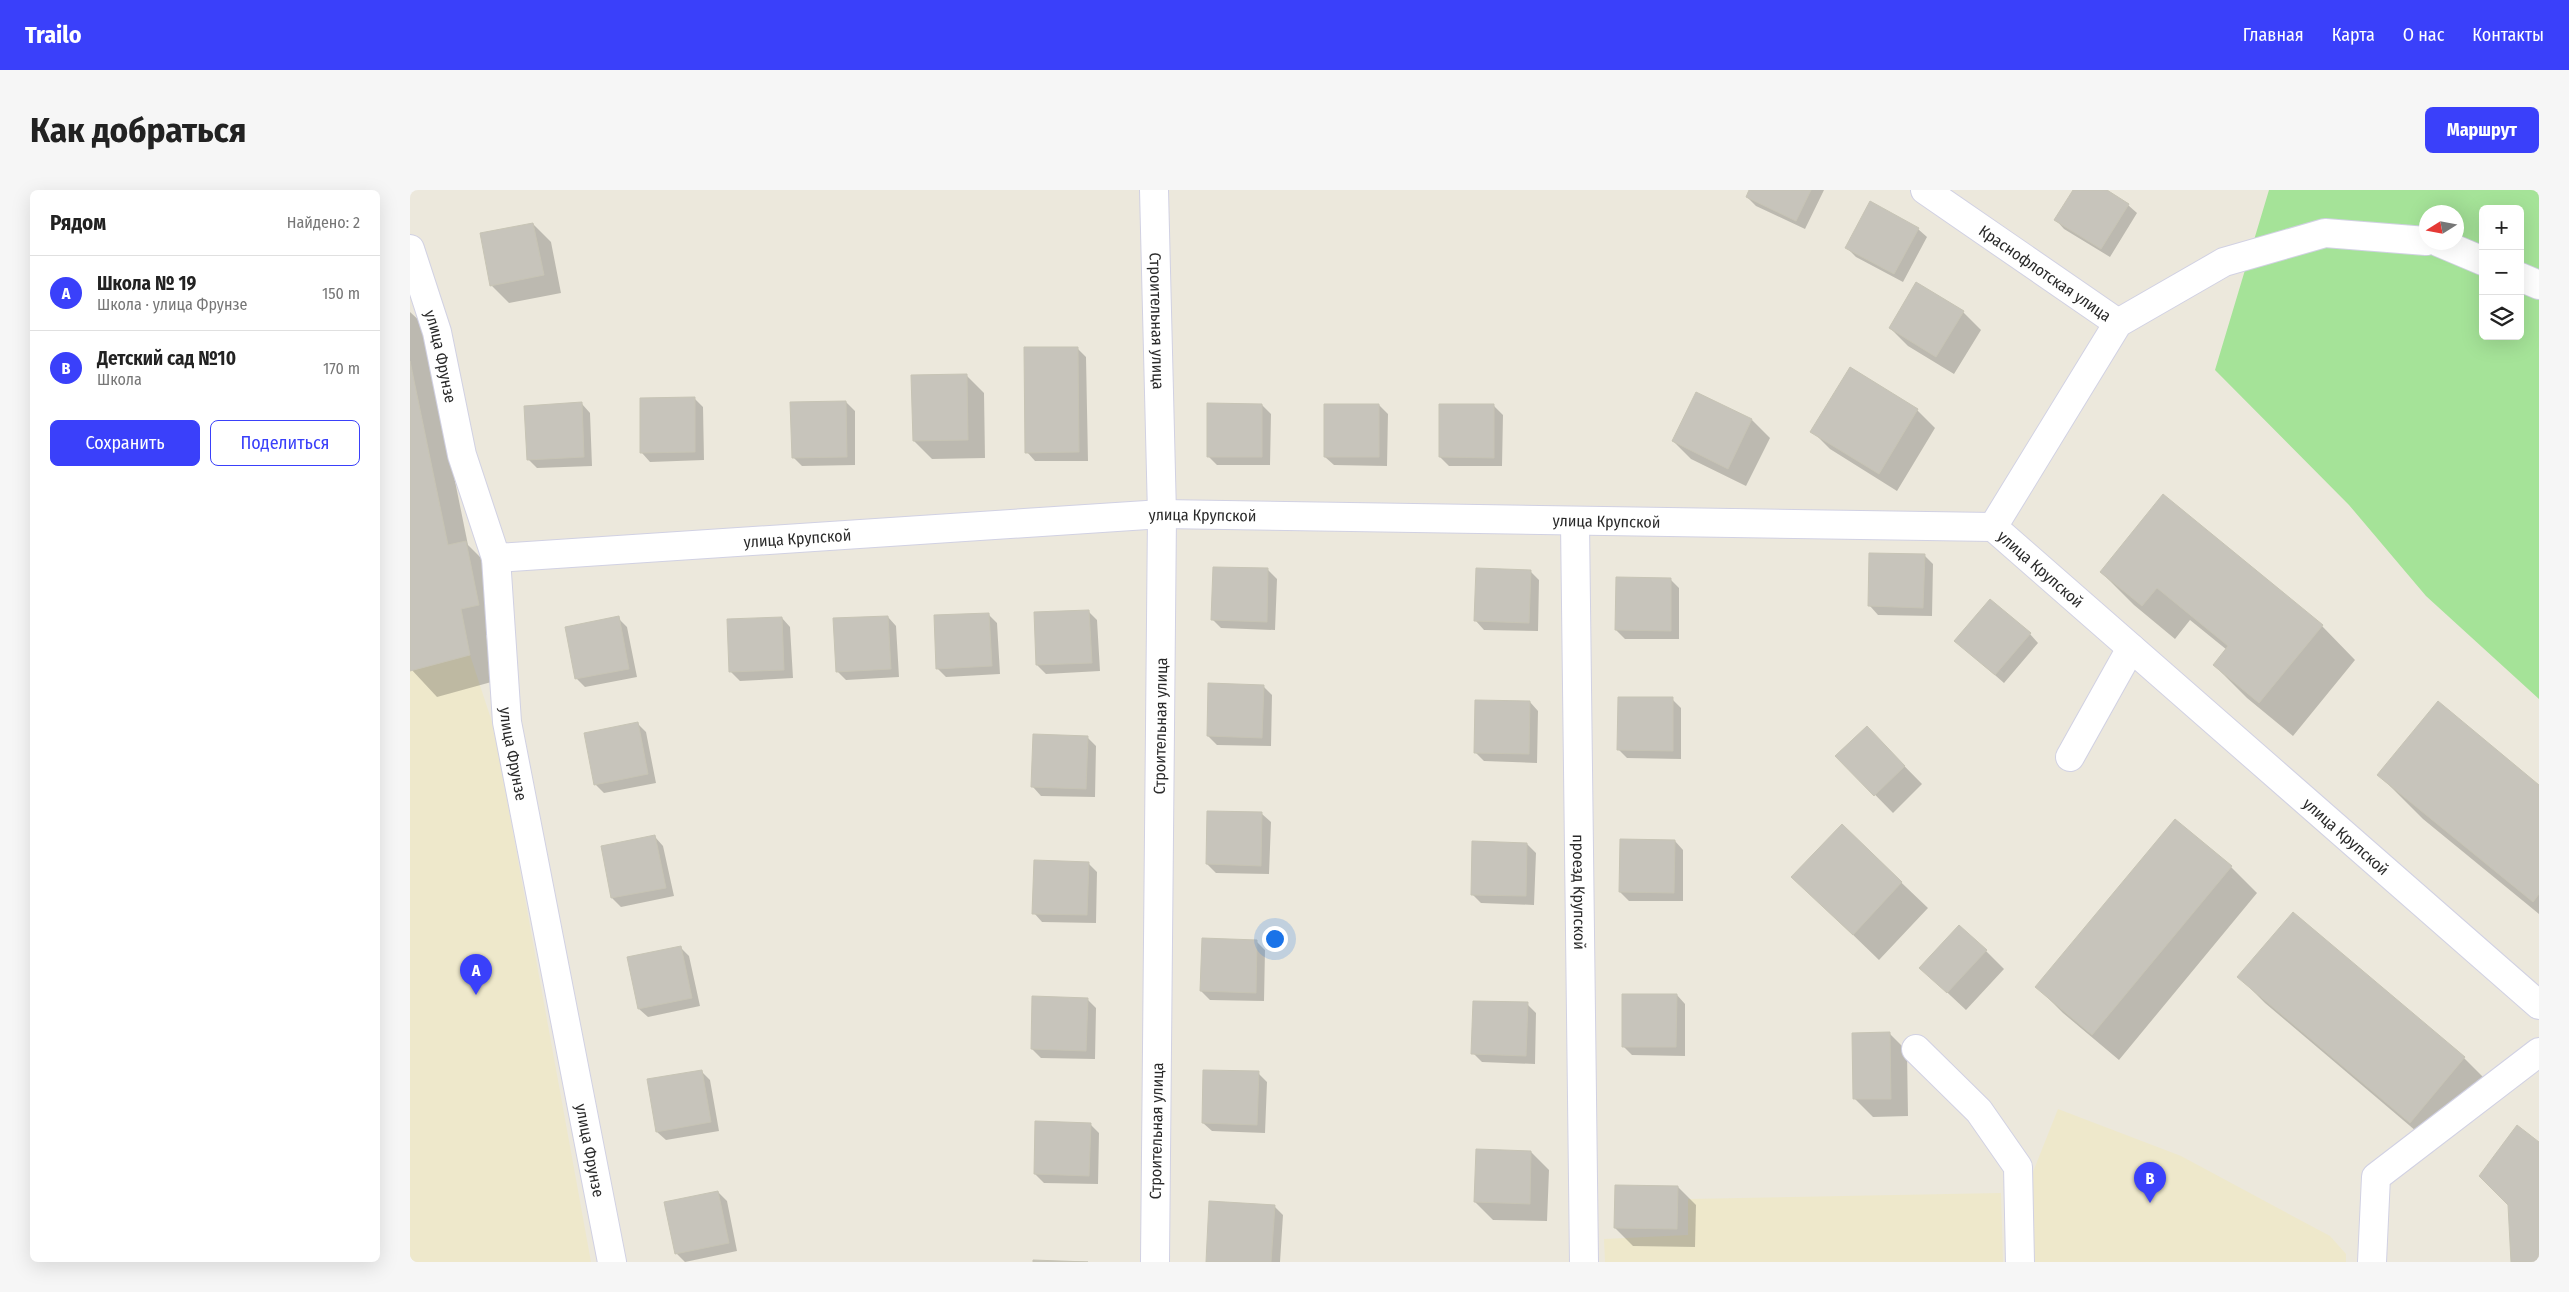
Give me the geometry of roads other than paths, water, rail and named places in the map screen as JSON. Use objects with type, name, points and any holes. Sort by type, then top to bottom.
[{"type":"street","name":"Строительная улица","points":[[1154,190],[1162,514],[1155,1262]]},
{"type":"street","name":"Краснофлотская улица","points":[[1925,190],[2118,323],[1992,527]]},
{"type":"street","points":[[2118,323],[2224,262],[2325,233],[2419,240]]},
{"type":"street","name":"улица Фрунзе","points":[[410,249],[437,332],[462,455],[496,558],[508,722],[612,1262]]},
{"type":"street","points":[[2457,250],[2479,259]]},
{"type":"street","points":[[2524,279],[2539,285]]},
{"type":"street","name":"улица Крупской","points":[[496,558],[1162,514],[1575,522],[1992,527],[2539,1005]]},
{"type":"street","name":"проезд Крупской","points":[[1575,522],[1584,1262]]},
{"type":"street","points":[[2070,757],[2131,648]]},
{"type":"street","points":[[1916,1049],[1979,1111],[2018,1166],[2020,1262]]},
{"type":"street","points":[[2372,1262],[2376,1177],[2539,1052]]},
{"type":"place","name":"Школа № 19","points":[[476,995]]},
{"type":"place","name":"Детский сад №10","points":[[2150,1203]]}]
